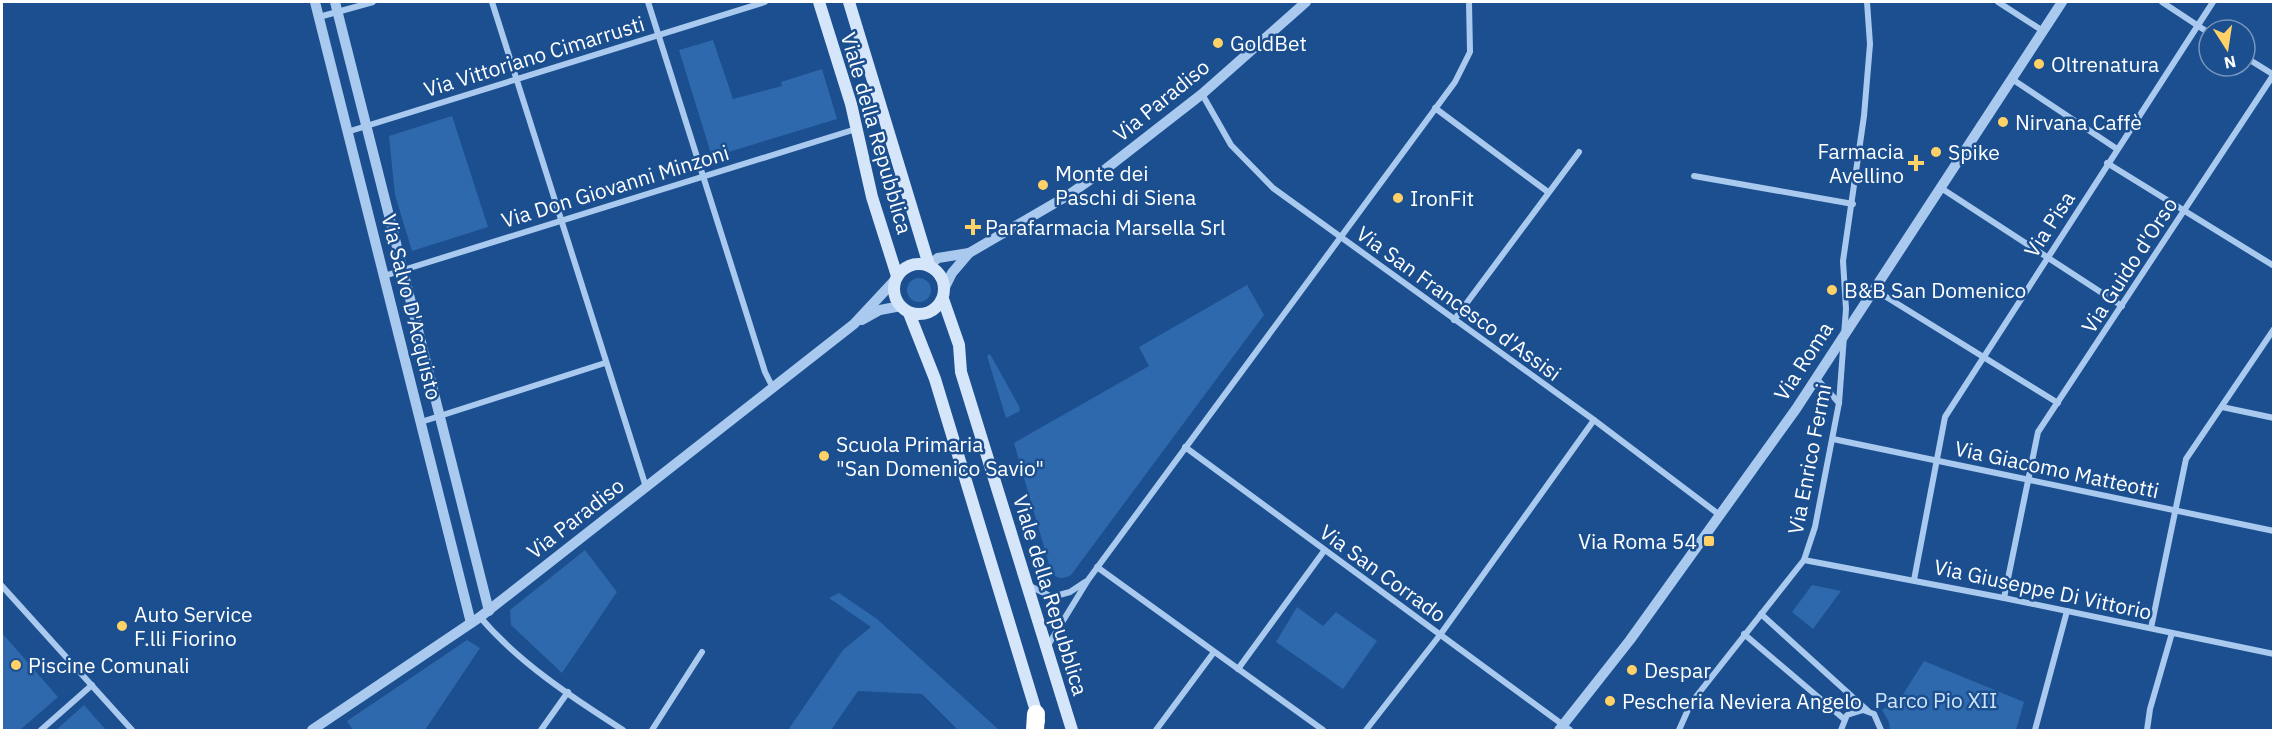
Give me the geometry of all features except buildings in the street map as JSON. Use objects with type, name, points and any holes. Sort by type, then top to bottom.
[{"type":"main road","name":"Viale della Repubblica","points":[[819,2],[896,278]]},
{"type":"main road","name":"Viale della Repubblica","points":[[849,2],[929,265]]},
{"type":"main road","points":[[905,310],[926,313],[937,308],[943,294],[940,277],[929,265],[911,266],[896,278],[894,291],[905,310],[935,380],[1038,725]]},
{"type":"main road","name":"Viale della Repubblica","points":[[943,294],[959,345],[962,372],[1072,730]]},
{"type":"street","name":"Via Salvo D'Acquisto","points":[[315,2],[421,422],[480,617]]},
{"type":"street","points":[[318,17],[336,7],[373,2]]},
{"type":"street","points":[[492,2],[646,487]]},
{"type":"street","points":[[648,2],[705,176],[765,372],[772,387]]},
{"type":"street","name":"Via Vittoriano Cimarrusti","points":[[347,132],[765,2]]},
{"type":"street","name":"Via Paradiso","points":[[943,294],[952,273],[969,253],[1067,196],[1202,94],[1306,2]]},
{"type":"street","points":[[1047,647],[1097,567],[1455,82],[1470,52],[1469,2]]},
{"type":"street","name":"Via Enrico Fermi","points":[[1679,730],[1691,703],[1804,560],[1815,527],[1839,403],[1846,309],[1842,275],[1864,116],[1870,44],[1867,2]]},
{"type":"street","points":[[1998,2],[2043,30]]},
{"type":"street","name":"Via Roma","points":[[1564,729],[1720,516],[1816,378],[2062,2]]},
{"type":"street","points":[[2162,2],[2197,25]]},
{"type":"street","name":"Via Pisa","points":[[2203,18],[2213,2]]},
{"type":"street","name":"Via Salvo D'Acquisto","points":[[336,7],[440,417],[480,617]]},
{"type":"street","name":"Via Pisa","points":[[1914,579],[1945,417],[2107,163],[2197,28]]},
{"type":"street","points":[[2257,65],[2273,75]]},
{"type":"street","name":"Via Guido d'Orso","points":[[2004,598],[2038,432],[2273,75]]},
{"type":"street","points":[[2012,79],[2117,149]]},
{"type":"street","name":"Via San Francesco d'Assisi","points":[[1202,94],[1231,145],[1273,188],[1594,420],[1720,516]]},
{"type":"street","points":[[1435,108],[1548,192]]},
{"type":"street","name":"Via Don Giovanni Minzoni","points":[[384,276],[856,129]]},
{"type":"street","points":[[1454,320],[1579,152]]},
{"type":"street","points":[[2107,163],[2274,266]]},
{"type":"street","points":[[1694,176],[1853,204]]},
{"type":"street","points":[[1941,188],[2122,306]]},
{"type":"street","name":"Via Paradiso","points":[[929,265],[938,258],[969,253]]},
{"type":"street","name":"Via Paradiso","points":[[854,324],[896,278]]},
{"type":"street","points":[[1875,290],[2058,403]]},
{"type":"street","name":"Via Paradiso","points":[[312,730],[480,617],[854,324],[880,310],[905,310]]},
{"type":"street","points":[[2151,628],[2186,459],[2274,329]]},
{"type":"street","points":[[421,422],[605,363]]},
{"type":"street","points":[[1816,378],[1839,403]]},
{"type":"street","points":[[2222,407],[2274,418]]},
{"type":"street","points":[[1366,730],[1440,635],[1594,420]]},
{"type":"street","name":"Via Giacomo Matteotti","points":[[1833,439],[2274,531]]},
{"type":"street","name":"Via San Corrado","points":[[1185,447],[1564,729]]},
{"type":"street","points":[[1238,669],[1324,551]]},
{"type":"street","name":"Via Giuseppe Di Vittorio","points":[[1804,560],[1914,579],[2274,654]]},
{"type":"street","points":[[1097,567],[1323,730]]},
{"type":"street","points":[[1026,584],[1041,594],[1052,597],[1070,592],[1088,580]]},
{"type":"street","points":[[2,586],[132,730]]},
{"type":"street","points":[[2035,730],[2067,611]]},
{"type":"street","points":[[1761,614],[1878,718],[1881,730]]},
{"type":"street","points":[[480,617],[510,648],[623,730]]},
{"type":"street","points":[[2147,730],[2150,709],[2172,633]]},
{"type":"street","points":[[1744,634],[1844,719]]},
{"type":"street","points":[[652,730],[702,652]]},
{"type":"street","points":[[1156,730],[1214,652]]},
{"type":"street","points":[[41,730],[92,685]]},
{"type":"street","points":[[541,730],[568,692]]},
{"type":"street","points":[[1841,730],[1844,719],[1852,712],[1868,711]]},
{"type":"green space","points":[[713,40],[733,99],[782,86],[781,82],[822,69],[837,119],[712,157],[679,50]]},
{"type":"green space","points":[[452,116],[488,227],[412,251],[395,195],[389,136]]},
{"type":"green space","points":[[919,278],[928,281],[931,290],[928,299],[919,302],[910,299],[907,290],[910,281]]},
{"type":"green space","points":[[1247,285],[1264,315],[1071,575],[1062,578],[1055,576],[1051,571],[1014,443],[1149,366],[1139,347]]},
{"type":"green space","points":[[990,354],[1019,406],[1020,411],[1006,418],[987,356]]},
{"type":"green space","points":[[585,550],[617,592],[562,673],[511,625],[510,610]]},
{"type":"green space","points":[[1812,585],[1841,591],[1813,629],[1792,612]]},
{"type":"green space","points":[[839,593],[877,619],[999,730],[958,730],[922,694],[858,691],[831,730],[788,730],[843,650],[871,627],[829,598]]},
{"type":"green space","points":[[1297,607],[1323,626],[1336,612],[1377,641],[1343,689],[1276,642]]},
{"type":"green space","name":"Piscine Comunali","points":[[2,633],[58,697],[20,730],[2,730]]},
{"type":"green space","points":[[467,640],[480,648],[425,730],[353,730],[347,721]]},
{"type":"green space","name":"Parco Pio XII","points":[[1924,661],[2024,702],[2016,730],[1890,730],[1889,722],[1882,710],[1902,696]]},
{"type":"green space","points":[[84,705],[106,730],[56,730]]},
{"type":"place","name":"GoldBet","points":[[1218,43]]},
{"type":"place","name":"Oltrenatura","points":[[2039,64]]},
{"type":"place","name":"Nirvana Caffè","points":[[2003,122]]},
{"type":"place","name":"Spike","points":[[1936,152]]},
{"type":"place","name":"Farmacia Avellino","points":[[1916,163]]},
{"type":"place","name":"Monte dei Paschi di Siena","points":[[1043,185]]},
{"type":"place","name":"IronFit","points":[[1398,198]]},
{"type":"place","name":"Parafarmacia Marsella Srl","points":[[973,227]]},
{"type":"place","name":"B&B San Domenico","points":[[1832,290]]},
{"type":"place","name":"Scuola Primaria \"San Domenico Savio\"","points":[[824,456]]},
{"type":"place","name":"Via Roma 54","points":[[1709,541]]},
{"type":"place","name":"Auto Service F.lli Fiorino","points":[[122,626]]},
{"type":"place","name":"Piscine Comunali","points":[[16,665]]},
{"type":"place","name":"Despar","points":[[1632,670]]},
{"type":"place","name":"Pescheria Neviera Angelo","points":[[1610,701]]}]
